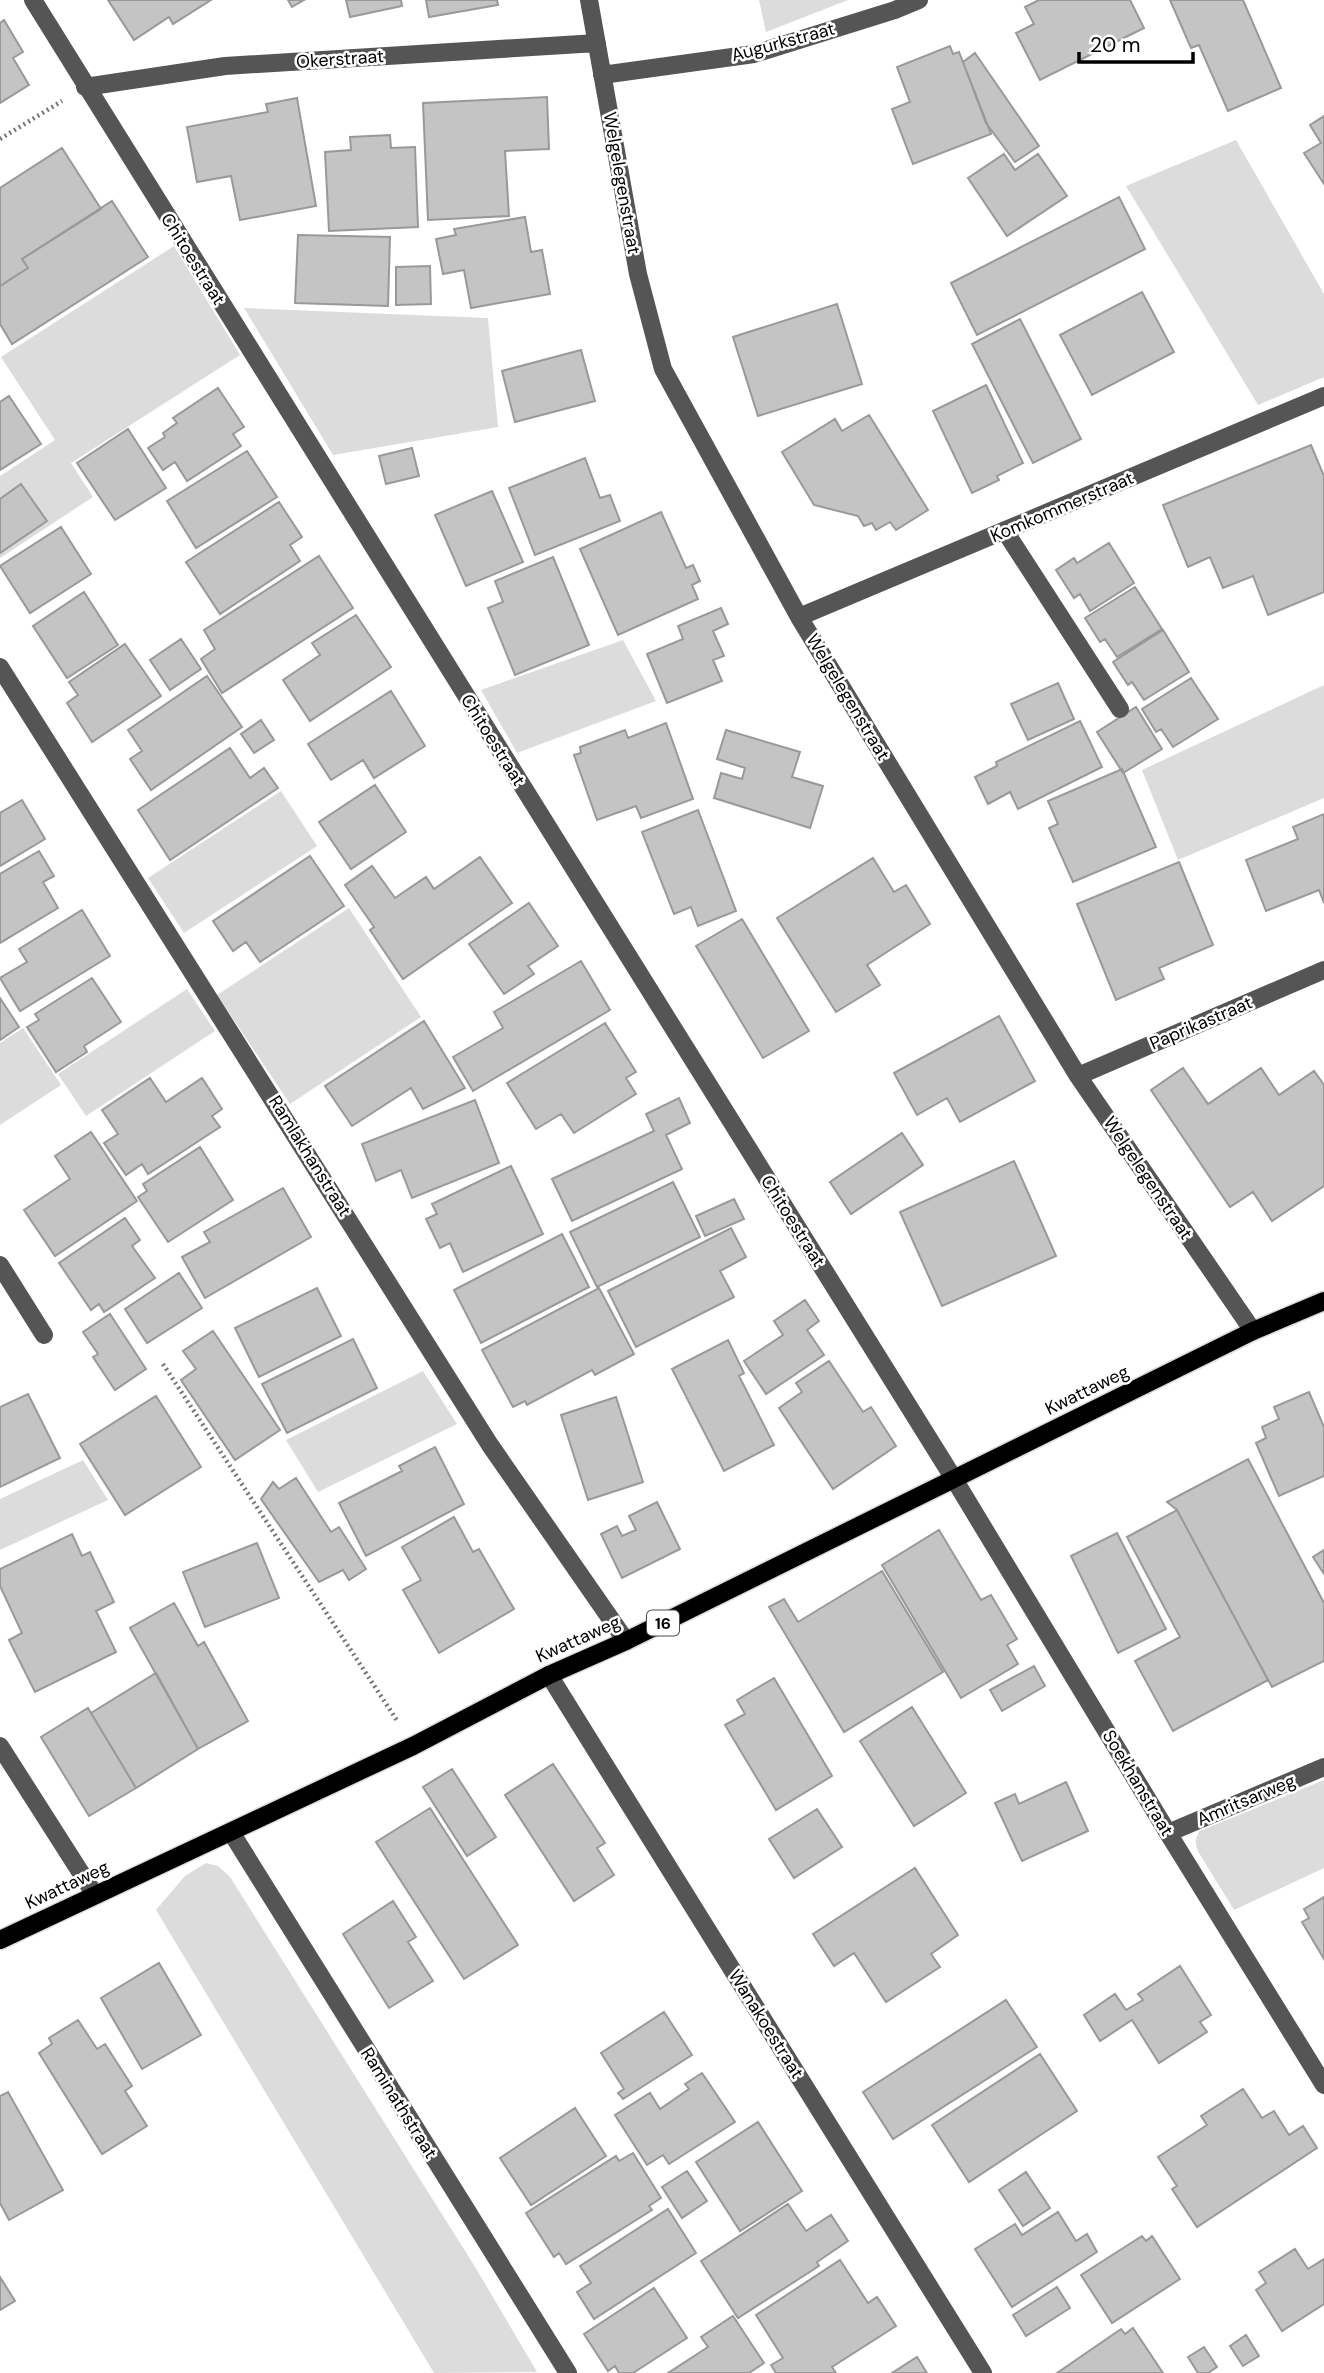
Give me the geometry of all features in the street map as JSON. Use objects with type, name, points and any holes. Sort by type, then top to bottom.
[{"type":"main road","name":"Kwattaweg","points":[[0,1940],[414,1746],[549,1675],[626,1641],[1253,1331],[1324,1301]]},
{"type":"street","name":"Chitoestraat","points":[[33,0],[954,1479]]},
{"type":"street","name":"Welgelegenstraat","points":[[589,0],[638,274],[663,369],[799,617],[1078,1076],[1253,1331]]},
{"type":"street","name":"Augurkstraat","points":[[603,75],[754,54],[919,0]]},
{"type":"street","name":"Okerstraat","points":[[85,87],[225,66],[597,43]]},
{"type":"street","name":"Komkommerstraat","points":[[799,617],[1324,396]]},
{"type":"street","points":[[1004,531],[1120,709]]},
{"type":"street","name":"Ramlakhanstraat","points":[[0,667],[489,1445],[626,1641]]},
{"type":"street","name":"Paprikastraat","points":[[1078,1076],[1324,970]]},
{"type":"street","points":[[0,1265],[44,1335]]},
{"type":"street","name":"Soekhanstraat","points":[[954,1479],[1324,2085]]},
{"type":"street","name":"Wanakoestraat","points":[[549,1675],[983,2373]]},
{"type":"street","points":[[0,1746],[95,1895]]},
{"type":"street","name":"Amritsarweg","points":[[1168,1833],[1324,1767]]},
{"type":"street","name":"Raminathstraat","points":[[231,1832],[568,2373]]},
{"type":"path","points":[[0,139],[85,87]]},
{"type":"path","points":[[163,1364],[414,1746]]},
{"type":"shaded area","points":[[759,0],[848,0],[766,32]]},
{"type":"shaded area","points":[[1236,140],[1324,294],[1324,377],[1258,405],[1126,186]]},
{"type":"shaded area","points":[[174,246],[240,355],[71,463],[93,497],[0,558],[0,476],[55,440],[1,357]]},
{"type":"shaded area","points":[[244,308],[488,318],[498,427],[333,455]]},
{"type":"shaded area","points":[[623,640],[656,701],[517,753],[481,690]]},
{"type":"shaded area","points":[[1324,685],[1324,798],[1178,860],[1142,770]]},
{"type":"shaded area","points":[[281,791],[317,846],[184,933],[148,878]]},
{"type":"shaded area","points":[[349,908],[421,1017],[290,1104],[217,995]]},
{"type":"shaded area","points":[[187,989],[215,1031],[86,1116],[58,1074]]},
{"type":"shaded area","points":[[23,1028],[61,1085],[0,1125],[0,1043]]},
{"type":"shaded area","points":[[423,1371],[457,1424],[318,1492],[286,1440]]},
{"type":"shaded area","points":[[83,1460],[108,1500],[0,1550],[0,1499]]},
{"type":"shaded area","points":[[1324,1780],[1324,1868],[1234,1910],[1199,1853],[1196,1842],[1200,1831]]},
{"type":"shaded area","points":[[206,1863],[218,1866],[230,1877],[477,2270],[537,2372],[434,2373],[156,1910],[185,1876]]},
{"type":"building","points":[[108,0],[211,0],[173,24],[169,17],[134,40]]},
{"type":"building","points":[[288,0],[304,0],[292,7]]},
{"type":"building","points":[[346,0],[401,0],[402,6],[350,17]]},
{"type":"building","points":[[426,0],[497,0],[498,5],[429,17]]},
{"type":"building","points":[[1039,0],[1130,0],[1144,28],[1040,80],[1016,33],[1034,24],[1025,7]]},
{"type":"building","points":[[1170,0],[1243,0],[1281,88],[1228,111],[1199,45],[1191,48]]},
{"type":"building","points":[[4,20],[23,52],[13,58],[29,85],[0,103],[0,23]]},
{"type":"building","points":[[950,46],[953,54],[959,52],[991,134],[913,164],[892,109],[910,102],[897,67]]},
{"type":"building","points":[[975,53],[1039,146],[1015,162],[986,123],[963,62]]},
{"type":"building","points":[[547,97],[549,149],[505,151],[509,216],[428,220],[423,103]]},
{"type":"building","points":[[297,98],[316,206],[240,220],[231,176],[197,182],[187,127],[268,112],[266,104]]},
{"type":"building","points":[[1324,116],[1324,184],[1304,153],[1321,143],[1310,125]]},
{"type":"building","points":[[390,135],[391,148],[415,147],[418,227],[329,231],[325,152],[351,150],[350,137]]},
{"type":"building","points":[[62,148],[101,209],[22,259],[28,268],[0,286],[0,188]]},
{"type":"building","points":[[1004,154],[1015,170],[1038,154],[1067,196],[1007,236],[968,178]]},
{"type":"building","points":[[1119,197],[1145,249],[977,335],[951,283]]},
{"type":"building","points":[[112,201],[148,257],[12,344],[0,324],[0,286],[28,268],[22,259]]},
{"type":"building","points":[[525,217],[531,252],[542,250],[550,294],[471,308],[464,270],[443,274],[436,239],[456,235],[454,229]]},
{"type":"building","points":[[298,235],[390,237],[388,306],[295,303]]},
{"type":"building","points":[[430,266],[431,304],[396,305],[396,267]]},
{"type":"building","points":[[1142,292],[1174,352],[1092,395],[1060,335]]},
{"type":"building","points":[[837,304],[862,384],[758,416],[733,337]]},
{"type":"building","points":[[1020,319],[1081,439],[1033,463],[972,344]]},
{"type":"building","points":[[581,350],[595,401],[515,422],[502,371]]},
{"type":"building","points":[[986,385],[1023,463],[997,476],[999,480],[972,493],[933,411]]},
{"type":"building","points":[[218,388],[244,427],[233,434],[241,446],[187,481],[175,462],[163,470],[148,448],[165,437],[163,433],[177,423],[173,418]]},
{"type":"building","points":[[9,396],[41,444],[0,470],[0,402]]},
{"type":"building","points":[[869,415],[928,510],[896,530],[890,522],[876,530],[872,523],[864,526],[858,516],[814,505],[782,452],[835,419],[842,431]]},
{"type":"building","points":[[128,429],[166,488],[115,520],[77,463]]},
{"type":"building","points":[[1311,445],[1324,476],[1324,592],[1268,615],[1253,576],[1223,588],[1210,557],[1188,567],[1163,505]]},
{"type":"building","points":[[412,448],[419,476],[386,484],[379,456]]},
{"type":"building","points":[[247,451],[277,497],[196,548],[167,501]]},
{"type":"building","points":[[585,458],[600,498],[610,495],[620,521],[535,555],[509,488]]},
{"type":"building","points":[[21,484],[47,521],[0,553],[0,499]]},
{"type":"building","points":[[492,491],[523,562],[466,586],[435,515]]},
{"type":"building","points":[[279,502],[302,537],[290,545],[300,561],[220,614],[186,562]]},
{"type":"building","points":[[661,512],[686,568],[693,565],[700,581],[692,585],[698,599],[618,635],[580,549]]},
{"type":"building","points":[[61,527],[91,574],[30,613],[0,566]]},
{"type":"building","points":[[1109,543],[1134,583],[1090,611],[1080,594],[1074,598],[1056,570],[1074,558],[1077,563]]},
{"type":"building","points":[[319,556],[353,608],[222,693],[201,659],[215,649],[204,630]]},
{"type":"building","points":[[553,557],[589,645],[515,675],[488,608],[503,602],[495,581]]},
{"type":"building","points":[[1135,587],[1162,629],[1117,657],[1105,639],[1100,642],[1085,618]]},
{"type":"building","points":[[84,592],[118,645],[67,678],[33,626]]},
{"type":"building","points":[[721,608],[728,624],[713,631],[724,656],[713,660],[722,681],[667,703],[647,654],[683,639],[678,626]]},
{"type":"building","points":[[356,615],[391,667],[310,721],[283,680],[320,655],[312,643]]},
{"type":"building","points":[[1163,630],[1189,672],[1144,700],[1132,682],[1128,685],[1113,662]]},
{"type":"building","points":[[181,639],[201,669],[170,690],[150,660]]},
{"type":"building","points":[[125,644],[161,696],[92,742],[67,703],[78,695],[69,682]]},
{"type":"building","points":[[207,676],[242,727],[151,790],[130,759],[142,751],[128,730]]},
{"type":"building","points":[[1191,678],[1218,719],[1173,747],[1161,729],[1156,732],[1142,709]]},
{"type":"building","points":[[1058,683],[1074,719],[1028,740],[1011,704]]},
{"type":"building","points":[[391,691],[425,746],[374,778],[363,760],[331,780],[308,744]]},
{"type":"building","points":[[1136,707],[1162,749],[1123,773],[1097,732]]},
{"type":"building","points":[[261,720],[274,740],[254,753],[241,734]]},
{"type":"building","points":[[1080,721],[1102,767],[1018,809],[1010,792],[988,804],[975,777],[997,766],[996,762]]},
{"type":"building","points":[[666,723],[693,799],[641,818],[636,806],[597,820],[574,755],[581,753],[580,747],[625,730],[628,738]]},
{"type":"building","points":[[726,730],[800,752],[792,777],[823,786],[810,828],[714,798],[721,773],[742,779],[745,768],[717,759]]},
{"type":"building","points":[[230,748],[250,778],[264,768],[278,788],[170,860],[138,810]]},
{"type":"building","points":[[1122,769],[1156,847],[1073,882],[1049,828],[1058,824],[1048,801]]},
{"type":"building","points":[[375,785],[406,832],[351,869],[319,822]]},
{"type":"building","points":[[22,800],[45,839],[0,866],[0,813]]},
{"type":"building","points":[[698,810],[736,911],[698,926],[691,907],[674,914],[642,832]]},
{"type":"building","points":[[1324,814],[1324,903],[1319,890],[1266,911],[1246,860],[1298,839],[1293,827]]},
{"type":"building","points":[[39,851],[54,876],[43,882],[58,908],[0,943],[0,874]]},
{"type":"building","points":[[310,856],[344,906],[260,962],[246,942],[233,951],[213,921]]},
{"type":"building","points":[[480,857],[512,903],[403,979],[370,930],[374,927],[345,885],[372,866],[395,898],[426,877],[434,889]]},
{"type":"building","points":[[873,858],[894,892],[906,885],[930,924],[867,965],[880,985],[836,1012],[777,918]]},
{"type":"building","points":[[1179,862],[1213,945],[1159,968],[1164,979],[1116,1000],[1077,904]]},
{"type":"building","points":[[529,903],[558,946],[528,966],[534,974],[504,994],[469,944]]},
{"type":"building","points":[[82,910],[110,956],[20,1011],[0,978],[27,962],[19,949]]},
{"type":"building","points":[[742,919],[809,1031],[763,1058],[696,946]]},
{"type":"building","points":[[581,961],[610,1010],[473,1091],[453,1057],[503,1028],[494,1012]]},
{"type":"building","points":[[92,978],[121,1022],[84,1046],[87,1052],[56,1072],[27,1027],[39,1020],[35,1014]]},
{"type":"building","points":[[0,998],[19,1027],[0,1040]]},
{"type":"building","points":[[999,1016],[1035,1081],[960,1122],[947,1098],[917,1115],[894,1073]]},
{"type":"building","points":[[424,1021],[465,1088],[423,1109],[411,1088],[352,1126],[325,1086]]},
{"type":"building","points":[[605,1023],[636,1072],[626,1078],[636,1094],[574,1133],[561,1114],[536,1129],[507,1083]]},
{"type":"building","points":[[1183,1068],[1208,1104],[1261,1068],[1279,1095],[1314,1071],[1324,1085],[1324,1186],[1272,1221],[1253,1192],[1230,1207],[1151,1090]]},
{"type":"building","points":[[150,1078],[166,1102],[202,1078],[222,1109],[212,1116],[220,1127],[148,1174],[142,1164],[126,1175],[104,1143],[118,1134],[102,1110]]},
{"type":"building","points":[[679,1098],[690,1123],[666,1135],[682,1169],[572,1221],[552,1179],[654,1131],[646,1114]]},
{"type":"building","points":[[475,1100],[499,1163],[412,1198],[401,1170],[376,1181],[362,1144]]},
{"type":"building","points":[[91,1132],[137,1201],[55,1256],[24,1210],[70,1179],[55,1156]]},
{"type":"building","points":[[902,1133],[923,1165],[851,1214],[830,1182]]},
{"type":"building","points":[[200,1147],[233,1200],[168,1242],[138,1197],[147,1191],[143,1184]]},
{"type":"building","points":[[1014,1161],[1056,1256],[942,1306],[900,1212]]},
{"type":"building","points":[[511,1166],[543,1234],[463,1272],[450,1243],[440,1248],[426,1219],[437,1214],[432,1204]]},
{"type":"building","points":[[673,1182],[700,1237],[597,1287],[570,1232]]},
{"type":"building","points":[[283,1188],[311,1237],[205,1298],[182,1257],[210,1242],[204,1232]]},
{"type":"building","points":[[734,1199],[744,1219],[705,1236],[696,1216]]},
{"type":"building","points":[[125,1218],[140,1240],[132,1246],[155,1278],[104,1312],[99,1304],[91,1310],[59,1263]]},
{"type":"building","points":[[731,1228],[746,1257],[720,1271],[734,1297],[636,1347],[608,1291]]},
{"type":"building","points":[[562,1234],[589,1287],[481,1343],[454,1290]]},
{"type":"building","points":[[179,1273],[202,1308],[147,1343],[125,1309]]},
{"type":"building","points":[[317,1288],[341,1336],[259,1377],[235,1328]]},
{"type":"building","points":[[599,1288],[634,1354],[595,1375],[592,1370],[527,1405],[525,1401],[513,1407],[482,1350]]},
{"type":"building","points":[[805,1300],[819,1321],[807,1330],[824,1355],[766,1394],[744,1361],[783,1335],[774,1321]]},
{"type":"building","points":[[110,1314],[146,1369],[115,1390],[93,1357],[98,1354],[83,1332]]},
{"type":"building","points":[[213,1331],[280,1430],[235,1460],[181,1380],[196,1369],[183,1351]]},
{"type":"building","points":[[353,1339],[377,1388],[287,1433],[262,1384]]},
{"type":"building","points":[[728,1340],[744,1373],[739,1376],[774,1445],[724,1471],[672,1369]]},
{"type":"building","points":[[829,1361],[863,1412],[871,1407],[896,1446],[833,1489],[779,1408],[802,1392],[796,1383]]},
{"type":"building","points":[[1309,1392],[1324,1427],[1324,1476],[1279,1496],[1256,1443],[1266,1438],[1262,1427],[1279,1419],[1274,1407]]},
{"type":"building","points":[[28,1394],[60,1458],[0,1487],[0,1407]]},
{"type":"building","points":[[156,1396],[201,1467],[125,1515],[80,1444]]},
{"type":"building","points":[[616,1397],[643,1482],[588,1500],[561,1415]]},
{"type":"building","points":[[435,1447],[464,1504],[366,1556],[339,1503],[402,1471],[399,1466]]},
{"type":"building","points":[[1248,1459],[1324,1603],[1324,1661],[1272,1687],[1177,1510],[1167,1502]]},
{"type":"building","points":[[296,1478],[331,1532],[339,1527],[366,1569],[349,1580],[343,1570],[319,1582],[261,1499],[273,1482],[279,1489]]},
{"type":"building","points":[[657,1502],[680,1549],[622,1578],[601,1534],[617,1526],[622,1536],[636,1530],[629,1516]]},
{"type":"building","points":[[1177,1510],[1268,1680],[1173,1731],[1135,1661],[1180,1637],[1127,1537]]},
{"type":"building","points":[[454,1517],[473,1552],[479,1549],[514,1609],[439,1653],[403,1590],[421,1580],[402,1547]]},
{"type":"building","points":[[939,1530],[981,1600],[991,1595],[1017,1639],[1007,1645],[1018,1664],[961,1698],[882,1565]]},
{"type":"building","points":[[1117,1533],[1166,1629],[1118,1653],[1071,1556]]},
{"type":"building","points":[[72,1534],[82,1556],[90,1552],[114,1602],[96,1611],[116,1652],[35,1692],[9,1640],[22,1633],[0,1586],[0,1569]]},
{"type":"building","points":[[257,1543],[279,1598],[205,1627],[183,1572]]},
{"type":"building","points":[[1324,1550],[1324,1574],[1313,1557]]},
{"type":"building","points":[[882,1571],[943,1672],[844,1732],[769,1607],[784,1599],[798,1622]]},
{"type":"building","points":[[174,1603],[198,1646],[204,1642],[248,1721],[198,1749],[130,1628]]},
{"type":"building","points":[[1034,1666],[1045,1686],[1002,1711],[990,1690]]},
{"type":"building","points":[[156,1673],[198,1749],[136,1788],[91,1713]]},
{"type":"building","points":[[774,1678],[832,1776],[776,1810],[725,1725],[745,1714],[737,1700]]},
{"type":"building","points":[[912,1707],[966,1793],[914,1826],[860,1741]]},
{"type":"building","points":[[88,1708],[136,1788],[89,1816],[41,1737]]},
{"type":"building","points":[[553,1764],[605,1843],[597,1848],[614,1875],[574,1901],[505,1795]]},
{"type":"building","points":[[452,1769],[496,1837],[467,1856],[423,1787]]},
{"type":"building","points":[[1066,1782],[1088,1831],[1022,1861],[995,1803],[1015,1794],[1019,1804]]},
{"type":"building","points":[[430,1808],[518,1945],[464,1979],[376,1842]]},
{"type":"building","points":[[817,1809],[842,1847],[794,1878],[769,1839]]},
{"type":"building","points":[[915,1868],[958,1935],[931,1954],[940,1967],[886,2002],[854,1953],[834,1966],[813,1934]]},
{"type":"building","points":[[1324,1897],[1324,1959],[1302,1922],[1309,1918],[1304,1909]]},
{"type":"building","points":[[393,1901],[416,1937],[408,1942],[433,1981],[389,2008],[343,1934]]},
{"type":"building","points":[[159,1963],[201,2035],[142,2069],[101,1998]]},
{"type":"building","points":[[1180,1966],[1211,2015],[1200,2022],[1207,2032],[1159,2063],[1132,2020],[1100,2041],[1084,2015],[1115,1994],[1126,2010],[1143,2000],[1138,1994]]},
{"type":"building","points":[[1006,2000],[1037,2047],[893,2139],[863,2092]]},
{"type":"building","points":[[664,2012],[692,2055],[623,2099],[618,2093],[624,2089],[601,2053]]},
{"type":"building","points":[[78,2020],[97,2049],[105,2044],[132,2086],[125,2091],[147,2126],[102,2154],[39,2053],[52,2044],[49,2038]]},
{"type":"building","points":[[1040,2054],[1077,2111],[969,2182],[932,2125]]},
{"type":"building","points":[[702,2073],[735,2122],[669,2164],[663,2155],[647,2165],[615,2115],[650,2093],[660,2109],[689,2089],[685,2084]]},
{"type":"building","points":[[1243,2089],[1262,2118],[1274,2111],[1289,2135],[1303,2126],[1317,2148],[1197,2227],[1172,2189],[1177,2186],[1158,2157],[1207,2125],[1201,2116]]},
{"type":"building","points":[[8,2092],[63,2190],[9,2220],[0,2203],[0,2096]]},
{"type":"building","points":[[575,2108],[606,2156],[531,2205],[500,2158]]},
{"type":"building","points":[[758,2122],[802,2191],[740,2231],[696,2162]]},
{"type":"building","points":[[633,2153],[661,2198],[649,2206],[652,2210],[566,2264],[559,2253],[554,2257],[526,2213],[616,2156],[619,2161]]},
{"type":"building","points":[[687,2171],[707,2201],[682,2218],[662,2187]]},
{"type":"building","points":[[1026,2172],[1050,2208],[1023,2226],[999,2190]]},
{"type":"building","points":[[788,2204],[806,2231],[831,2215],[848,2241],[817,2262],[819,2266],[738,2318],[701,2261]]},
{"type":"building","points":[[668,2209],[696,2253],[594,2319],[577,2292],[591,2283],[580,2266]]},
{"type":"building","points":[[1058,2212],[1076,2241],[1087,2234],[1097,2252],[1012,2307],[975,2249],[1015,2224],[1022,2235]]},
{"type":"building","points":[[1142,2236],[1146,2241],[1152,2236],[1180,2279],[1112,2323],[1081,2275]]},
{"type":"building","points":[[1295,2249],[1308,2269],[1324,2259],[1324,2304],[1282,2331],[1256,2290],[1266,2283],[1259,2272]]},
{"type":"building","points":[[840,2260],[868,2303],[877,2297],[896,2326],[832,2367],[836,2373],[776,2373],[771,2365],[783,2358],[756,2315]]},
{"type":"building","points":[[0,2277],[15,2301],[0,2310]]},
{"type":"building","points":[[1057,2287],[1070,2308],[1026,2336],[1013,2315]]},
{"type":"building","points":[[654,2288],[687,2338],[633,2373],[619,2373],[615,2366],[608,2371],[584,2334]]},
{"type":"building","points":[[733,2316],[764,2363],[749,2373],[668,2373],[708,2347],[701,2337]]},
{"type":"building","points":[[1133,2328],[1163,2373],[1057,2373],[1121,2329],[1125,2334]]},
{"type":"building","points":[[1246,2335],[1259,2356],[1243,2366],[1230,2346]]},
{"type":"building","points":[[1204,2347],[1217,2367],[1208,2373],[1198,2373],[1188,2357]]},
{"type":"building","points":[[917,2357],[927,2373],[892,2373]]}]
